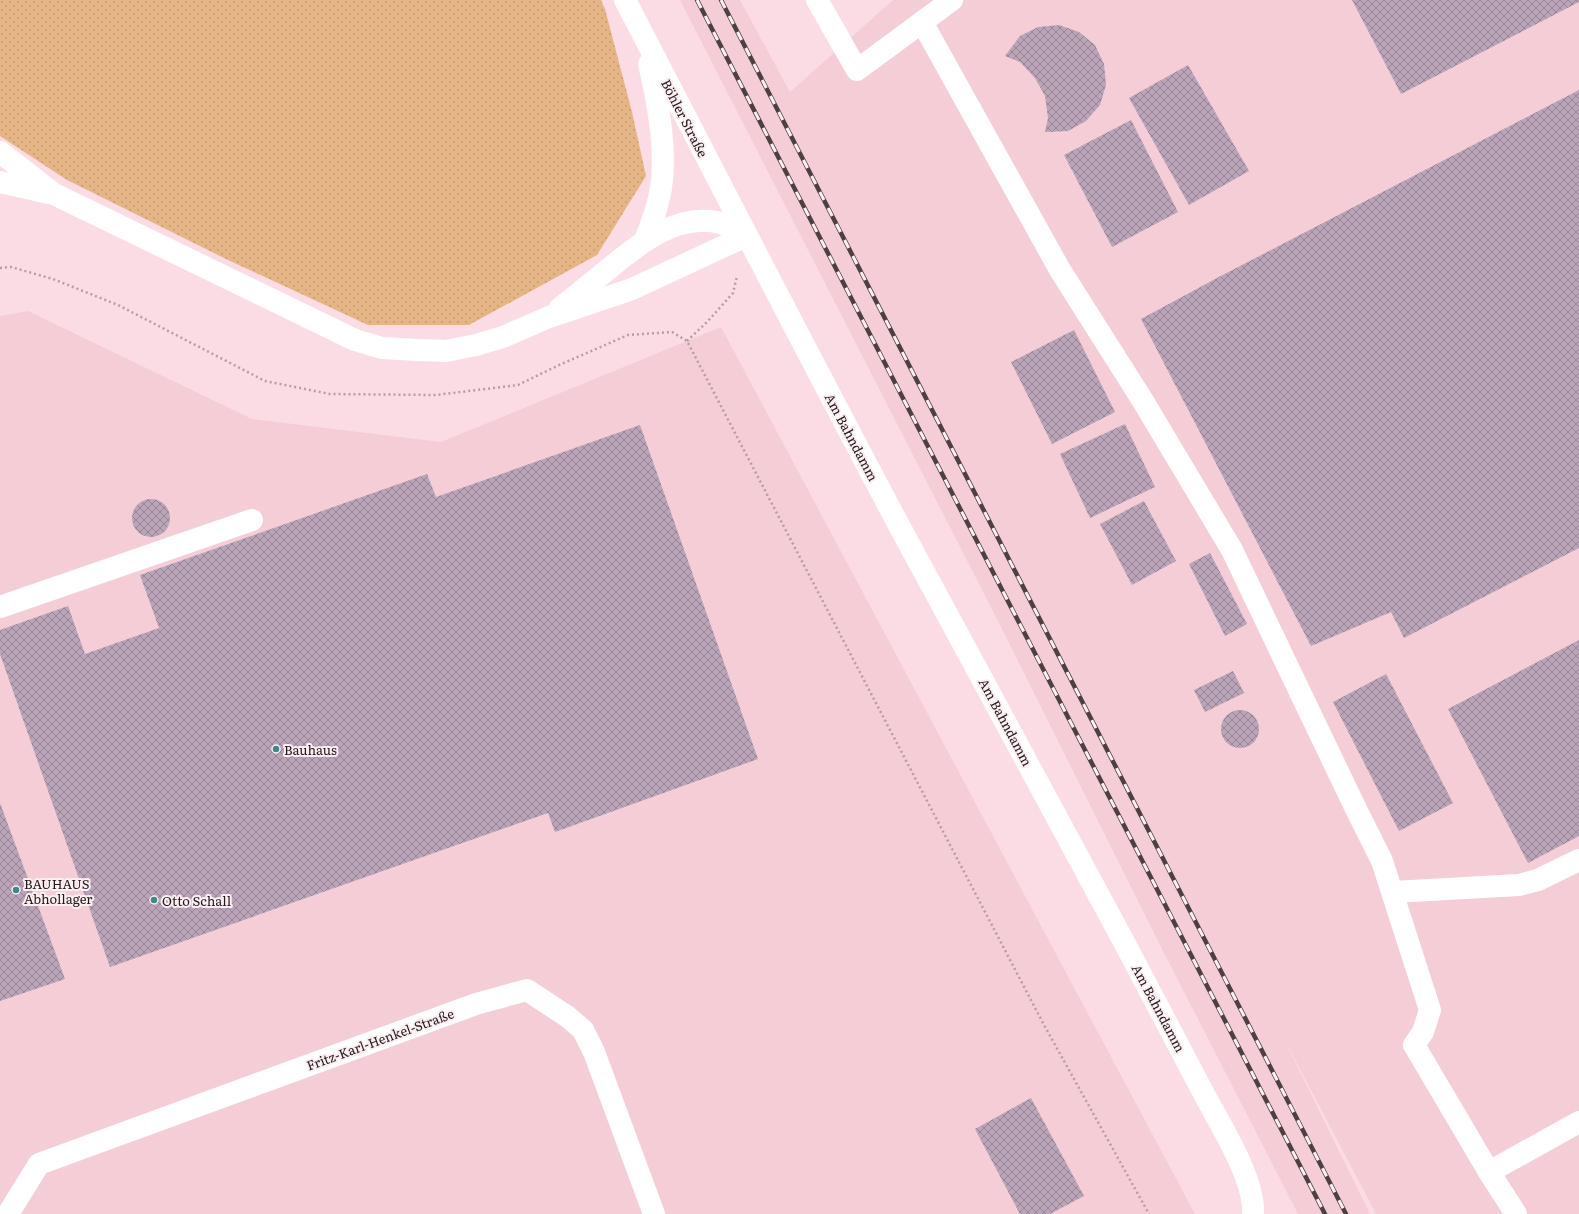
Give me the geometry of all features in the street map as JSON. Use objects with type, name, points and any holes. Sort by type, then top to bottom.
[{"type":"street","name":"Böhler Straße","points":[[625,0],[746,236]]},
{"type":"street","points":[[817,0],[857,70],[952,0]]},
{"type":"street","points":[[922,22],[1060,270],[1143,401],[1232,550],[1382,861],[1430,1010],[1423,1032],[1414,1045],[1489,1172],[1516,1214]]},
{"type":"street","points":[[640,30],[657,102],[663,167],[656,208],[645,240]]},
{"type":"street","points":[[0,152],[54,194],[349,337],[382,348],[446,351],[476,345],[503,337],[548,317],[632,289],[746,236]]},
{"type":"street","points":[[0,182],[54,194]]},
{"type":"street","points":[[548,317],[645,240],[668,229],[699,222],[720,223],[730,226],[746,236]]},
{"type":"street","name":"Am Bahndamm","points":[[746,236],[902,531],[1131,955],[1238,1159],[1249,1184],[1254,1204],[1253,1214]]},
{"type":"street","points":[[0,607],[252,520]]},
{"type":"street","points":[[1393,892],[1519,885],[1538,880],[1579,860]]},
{"type":"street","name":"Fritz-Karl-Henkel-Straße","points":[[8,1214],[39,1164],[476,1004],[527,990],[568,1017],[583,1030],[594,1052],[654,1214]]},
{"type":"street","points":[[1489,1172],[1579,1122]]},
{"type":"path","points":[[687,341],[734,293],[746,236]]},
{"type":"path","points":[[672,332],[687,341],[1041,1018],[1149,1214]]},
{"type":"shaded area","points":[[0,0],[601,0],[605,9],[632,112],[646,176],[597,255],[469,325],[368,325],[228,260],[67,180],[0,136]]},
{"type":"shaded area","points":[[680,0],[740,0],[790,92],[893,0],[1579,0],[1579,1214],[1376,1214],[1282,1035],[1370,1214],[1298,1214],[1161,947],[998,621]]},
{"type":"shaded area","points":[[28,311],[252,419],[441,442],[721,327],[1195,1214],[0,1214],[0,316]]},
{"type":"building","points":[[1352,0],[1579,0],[1579,2],[1401,94]]},
{"type":"building","points":[[1059,25],[1079,32],[1095,45],[1104,64],[1106,85],[1100,105],[1086,121],[1068,131],[1045,132],[1048,118],[1045,96],[1035,78],[1020,62],[1005,56],[1020,36],[1038,27]]},
{"type":"building","points":[[1188,65],[1249,171],[1189,205],[1129,98]]},
{"type":"building","points":[[1579,90],[1579,548],[1404,638],[1391,612],[1311,646],[1141,319]]},
{"type":"building","points":[[1131,120],[1178,212],[1112,247],[1064,155]]},
{"type":"building","points":[[1074,330],[1115,412],[1052,444],[1011,362]]},
{"type":"building","points":[[1125,424],[1155,487],[1090,518],[1060,454]]},
{"type":"building","points":[[640,425],[758,759],[555,832],[548,813],[110,967],[0,654],[0,630],[68,606],[85,654],[159,628],[140,575],[427,474],[436,497]]},
{"type":"building","points":[[151,499],[161,502],[167,508],[170,518],[167,528],[161,534],[151,537],[141,534],[135,528],[132,518],[135,508],[141,502]]},
{"type":"building","points":[[1144,501],[1176,561],[1132,585],[1100,524]]},
{"type":"building","points":[[1210,553],[1247,624],[1225,636],[1189,564]]},
{"type":"building","points":[[1579,640],[1579,836],[1528,863],[1448,709]]},
{"type":"building","points":[[1233,671],[1244,693],[1205,712],[1194,690]]},
{"type":"building","points":[[1386,674],[1453,803],[1399,831],[1333,702]]},
{"type":"building","points":[[1240,710],[1253,716],[1259,729],[1253,742],[1240,748],[1227,742],[1221,729],[1227,716]]},
{"type":"building","name":"BAUHAUS Abhollager","points":[[0,803],[65,979],[0,1001]]},
{"type":"building","points":[[1031,1098],[1084,1196],[1050,1214],[1020,1214],[975,1129]]},
{"type":"railway","points":[[697,0],[1325,1214]]},
{"type":"railway","points":[[721,0],[1346,1214]]},
{"type":"place","name":"Bauhaus","points":[[276,749]]},
{"type":"place","name":"BAUHAUS Abhollager","points":[[16,890]]},
{"type":"place","name":"Otto Schall","points":[[154,900]]}]
